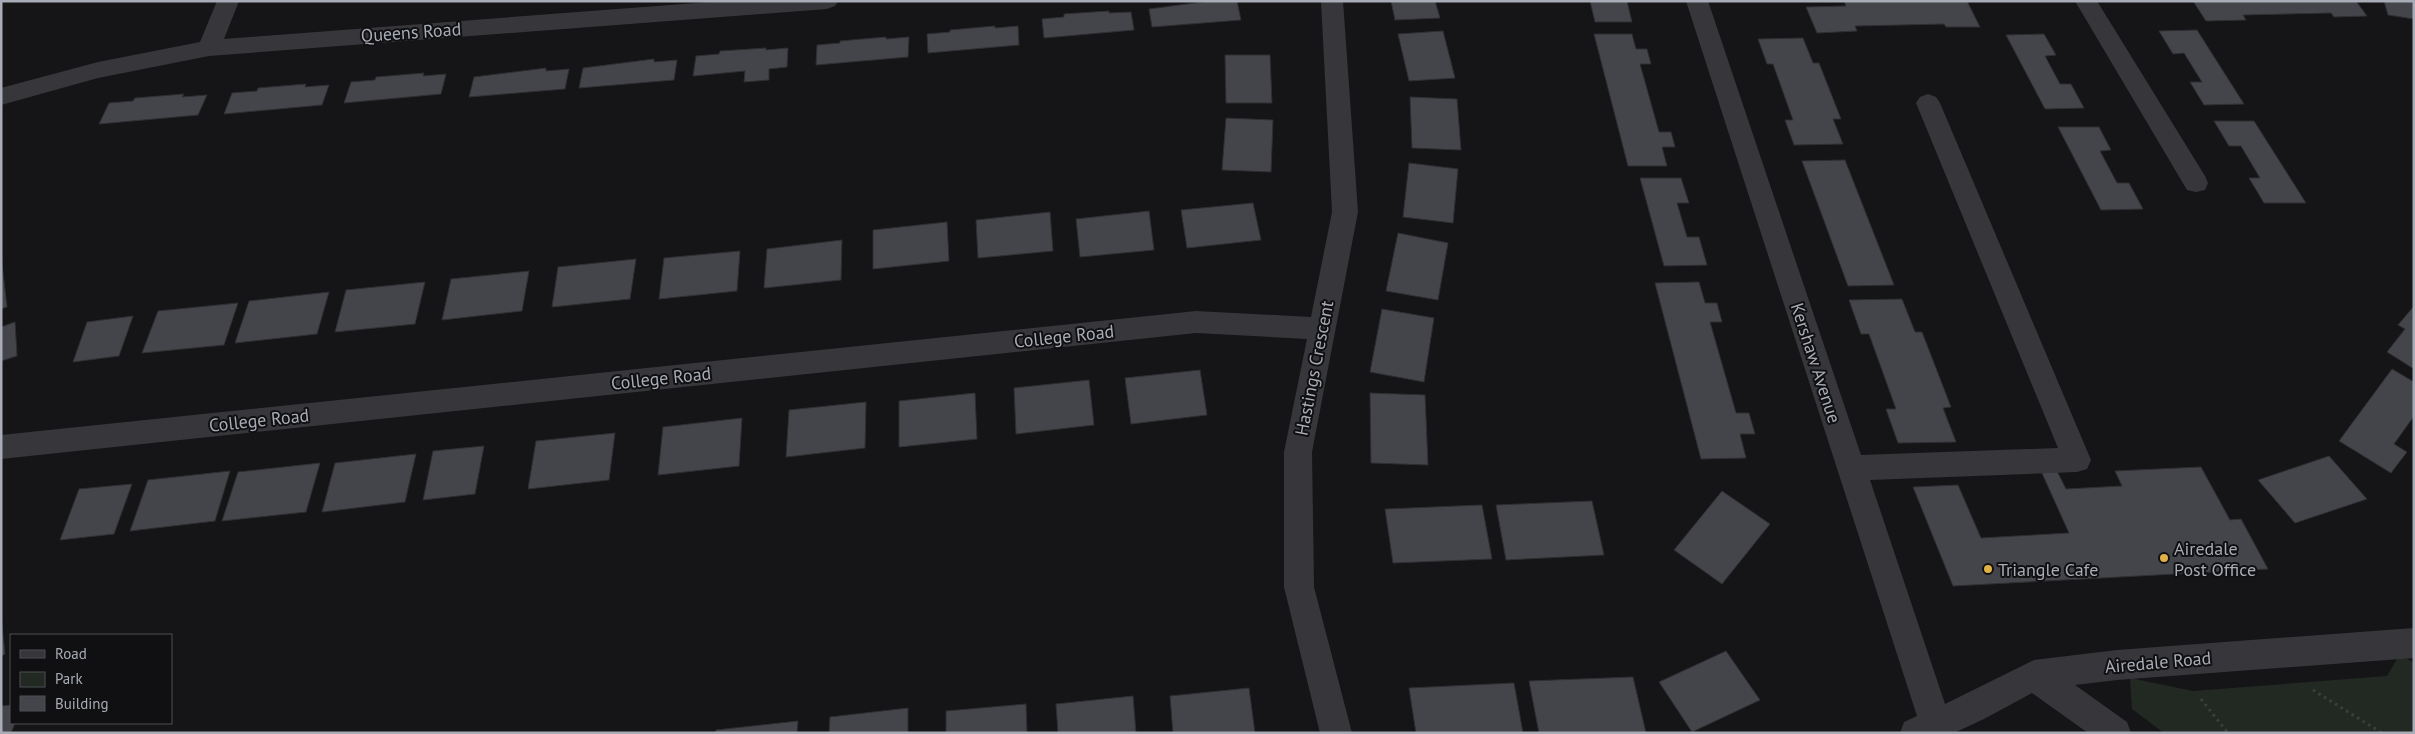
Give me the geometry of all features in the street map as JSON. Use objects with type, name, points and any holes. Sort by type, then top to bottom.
[{"type":"street","points":[[209,48],[228,1]]},
{"type":"street","points":[[516,24],[524,1]]},
{"type":"street","name":"Queens Road","points":[[1,97],[98,70],[209,48],[827,1]]},
{"type":"street","name":"Hastings Crescent","points":[[1332,1],[1344,212],[1298,452],[1299,587],[1336,733]]},
{"type":"street","name":"Kershaw Avenue","points":[[1697,1],[1851,468],[1926,728]]},
{"type":"street","points":[[2086,1],[2196,183]]},
{"type":"street","points":[[1851,468],[2077,460],[1928,103]]},
{"type":"street","name":"College Road","points":[[1,447],[1196,322],[1322,330]]},
{"type":"street","name":"Airedale Road","points":[[1926,728],[1973,708],[2034,676],[2117,665],[2414,643]]},
{"type":"street","points":[[2034,676],[2115,733]]},
{"type":"path","points":[[2306,686],[2382,733]]},
{"type":"green space","points":[[2400,654],[2414,663],[2414,733],[2164,733],[2132,709],[2130,678],[2193,691],[2387,676]]},
{"type":"building","points":[[1210,1],[1237,1],[1241,20],[1152,27],[1149,9]]},
{"type":"building","points":[[1391,1],[1435,1],[1440,18],[1395,20]]},
{"type":"building","points":[[1590,1],[1627,1],[1632,22],[1595,22]]},
{"type":"building","points":[[1844,1],[1967,1],[1980,27],[1946,27],[1944,24],[1855,26],[1857,31],[1817,33],[1806,7],[1846,6]]},
{"type":"building","points":[[2193,1],[2356,1],[2367,16],[2334,17],[2331,13],[2243,15],[2246,20],[2206,21]]},
{"type":"building","points":[[2384,1],[2414,1],[2414,19],[2388,15]]},
{"type":"building","points":[[1109,11],[1109,13],[1131,12],[1134,30],[1044,38],[1042,19],[1064,17],[1064,14]]},
{"type":"building","points":[[995,26],[995,28],[1018,26],[1019,45],[928,53],[927,34]]},
{"type":"building","points":[[2197,30],[2244,104],[2204,105],[2190,82],[2202,82],[2184,53],[2173,54],[2159,31]]},
{"type":"building","points":[[1443,31],[1455,78],[1409,81],[1398,34]]},
{"type":"building","points":[[1594,34],[1632,34],[1636,49],[1647,49],[1651,64],[1640,64],[1659,132],[1671,132],[1675,147],[1662,147],[1667,166],[1628,166]]},
{"type":"building","points":[[2044,34],[2056,55],[2045,56],[2060,84],[2071,84],[2084,108],[2045,109],[2006,35]]},
{"type":"building","points":[[886,37],[886,39],[909,37],[908,57],[816,65],[817,45]]},
{"type":"building","points":[[1803,38],[1813,63],[1819,63],[1841,119],[1833,119],[1843,144],[1794,145],[1785,120],[1793,120],[1773,64],[1767,64],[1758,39]]},
{"type":"building","points":[[766,48],[766,50],[788,48],[787,67],[769,69],[769,80],[744,82],[745,71],[693,76],[696,56],[719,54],[720,51]]},
{"type":"building","points":[[1225,55],[1270,55],[1272,103],[1226,103]]},
{"type":"building","points":[[654,59],[654,62],[677,60],[674,80],[579,88],[583,68]]},
{"type":"building","points":[[546,68],[546,71],[569,69],[565,89],[469,97],[474,77]]},
{"type":"building","points":[[424,73],[423,76],[446,74],[441,94],[344,103],[351,82],[375,80],[376,77]]},
{"type":"building","points":[[306,84],[305,87],[329,85],[322,105],[224,114],[232,93],[257,91],[258,88]]},
{"type":"building","points":[[184,94],[182,97],[207,95],[198,115],[99,124],[109,103],[133,101],[135,98]]},
{"type":"building","points":[[1410,97],[1457,99],[1461,150],[1412,148]]},
{"type":"building","points":[[1226,118],[1273,120],[1271,172],[1222,170]]},
{"type":"building","points":[[2214,121],[2254,121],[2306,203],[2264,203],[2249,178],[2260,178],[2241,146],[2229,146]]},
{"type":"building","points":[[2058,127],[2099,127],[2111,150],[2100,151],[2117,183],[2129,183],[2143,209],[2101,210]]},
{"type":"building","points":[[1845,160],[1894,285],[1848,286],[1802,161]]},
{"type":"building","points":[[1409,163],[1458,169],[1453,223],[1403,217]]},
{"type":"building","points":[[1640,178],[1681,178],[1689,203],[1677,203],[1687,237],[1699,237],[1707,265],[1664,266]]},
{"type":"building","points":[[1253,203],[1261,240],[1187,248],[1181,210]]},
{"type":"building","points":[[1149,211],[1154,250],[1080,257],[1076,219]]},
{"type":"building","points":[[1050,212],[1053,251],[978,258],[976,220]]},
{"type":"building","points":[[947,222],[949,261],[873,269],[873,230]]},
{"type":"building","points":[[1398,233],[1448,243],[1438,300],[1386,291]]},
{"type":"building","points":[[842,240],[841,280],[764,288],[767,249]]},
{"type":"building","points":[[740,251],[737,291],[659,299],[664,258]]},
{"type":"building","points":[[1,255],[7,307],[1,309]]},
{"type":"building","points":[[636,259],[630,299],[552,307],[558,267]]},
{"type":"building","points":[[529,271],[522,311],[442,320],[451,279]]},
{"type":"building","points":[[425,282],[415,324],[335,332],[346,290]]},
{"type":"building","points":[[1699,282],[1705,303],[1717,303],[1722,322],[1710,322],[1736,413],[1749,413],[1755,434],[1740,434],[1746,458],[1701,459],[1655,283]]},
{"type":"building","points":[[329,292],[317,334],[235,343],[249,301]]},
{"type":"building","points":[[1902,299],[1915,332],[1922,332],[1951,407],[1943,408],[1956,442],[1898,443],[1886,409],[1896,409],[1869,334],[1861,334],[1849,300]]},
{"type":"building","points":[[238,303],[224,345],[142,353],[158,311]]},
{"type":"building","points":[[2414,306],[2414,369],[2387,352],[2405,329],[2398,325]]},
{"type":"building","points":[[1382,309],[1434,318],[1424,382],[1370,372]]},
{"type":"building","points":[[133,316],[119,356],[73,362],[87,322]]},
{"type":"building","points":[[15,322],[17,356],[1,361],[1,327]]},
{"type":"building","points":[[2392,369],[2414,382],[2414,416],[2394,444],[2407,452],[2391,473],[2339,441]]},
{"type":"building","points":[[1200,370],[1207,415],[1131,424],[1125,378]]},
{"type":"building","points":[[1089,380],[1094,425],[1016,434],[1014,388]]},
{"type":"building","points":[[975,393],[977,439],[899,447],[899,401]]},
{"type":"building","points":[[1370,393],[1425,395],[1428,465],[1371,463]]},
{"type":"building","points":[[866,402],[865,448],[786,457],[789,410]]},
{"type":"building","points":[[742,418],[739,466],[658,475],[663,427]]},
{"type":"building","points":[[615,433],[609,480],[528,489],[536,441]]},
{"type":"building","points":[[484,446],[475,494],[423,500],[433,451]]},
{"type":"building","points":[[416,454],[405,502],[322,512],[335,463]]},
{"type":"building","points":[[2329,456],[2367,499],[2295,523],[2258,480]]},
{"type":"building","points":[[320,463],[306,512],[222,521],[238,472]]},
{"type":"building","points":[[2201,467],[2230,520],[2241,519],[2268,569],[1953,586],[1913,487],[1958,485],[1981,538],[2069,533],[2041,471],[2057,471],[2066,489],[2122,486],[2115,471]]},
{"type":"building","points":[[230,471],[215,521],[130,531],[148,480]]},
{"type":"building","points":[[132,484],[114,534],[60,540],[79,489]]},
{"type":"building","points":[[1722,491],[1770,524],[1722,584],[1674,550]]},
{"type":"building","points":[[1592,501],[1604,555],[1506,560],[1496,505]]},
{"type":"building","points":[[1482,505],[1492,559],[1393,563],[1385,509]]},
{"type":"building","points":[[1,616],[5,654],[1,656]]},
{"type":"building","points":[[1726,651],[1760,700],[1692,732],[1659,682]]},
{"type":"building","points":[[1633,677],[1646,733],[1539,733],[1529,681]]},
{"type":"building","points":[[1514,683],[1523,733],[1416,733],[1409,688]]},
{"type":"building","points":[[1249,688],[1255,733],[1173,733],[1170,696]]},
{"type":"building","points":[[1133,696],[1136,733],[1058,733],[1056,704]]},
{"type":"building","points":[[1026,704],[1027,733],[946,733],[946,711]]},
{"type":"building","points":[[10,705],[10,724],[15,724],[11,733],[1,733],[1,706]]},
{"type":"building","points":[[908,708],[908,733],[829,733],[830,717]]},
{"type":"building","points":[[798,721],[797,733],[715,733],[716,730]]},
{"type":"place","name":"Airedale Post Office","points":[[2164,558]]},
{"type":"place","name":"Triangle Cafe","points":[[1988,569]]}]
